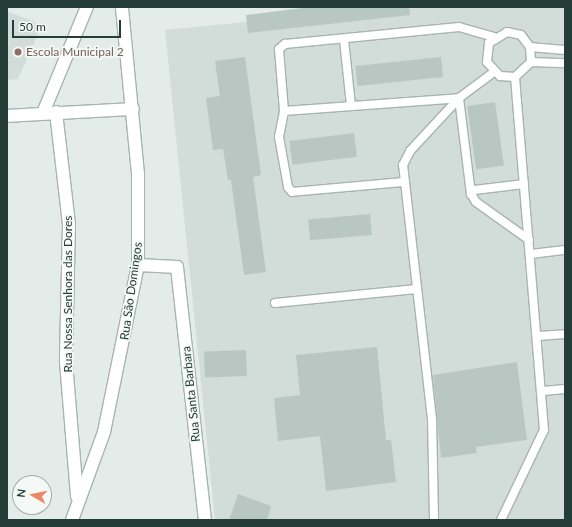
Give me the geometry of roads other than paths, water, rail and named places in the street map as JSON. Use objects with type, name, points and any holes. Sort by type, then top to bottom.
[{"type":"street","points":[[44,113],[87,7]]},
{"type":"street","name":"Rua São Domingos","points":[[72,520],[104,432],[138,265],[138,174],[133,109],[122,7]]},
{"type":"street","points":[[7,116],[56,112],[133,109]]},
{"type":"street","name":"Rua Nossa Senhora das Dores","points":[[56,112],[69,224],[66,362],[78,501]]},
{"type":"street","name":"Rua Santa Barbara","points":[[138,265],[177,267],[205,520]]},
{"type":"lane","points":[[403,182],[292,192],[288,187],[279,137],[284,111],[278,54],[281,46],[459,27],[494,37],[515,32],[530,46],[565,50]]},
{"type":"lane","points":[[494,37],[486,56],[494,72]]},
{"type":"lane","points":[[344,40],[351,105]]},
{"type":"lane","points":[[530,46],[531,62]]},
{"type":"lane","points":[[515,77],[531,62],[565,63]]},
{"type":"lane","points":[[434,520],[432,426],[403,182],[403,165],[410,151],[459,98],[494,72],[515,77]]},
{"type":"lane","points":[[501,520],[540,444],[544,430],[543,391],[515,77]]},
{"type":"lane","points":[[284,111],[459,98]]},
{"type":"lane","points":[[459,98],[471,194],[476,202],[529,240]]},
{"type":"lane","points":[[471,194],[474,190],[524,184]]},
{"type":"lane","points":[[530,254],[565,250]]},
{"type":"lane","points":[[275,303],[416,289]]},
{"type":"lane","points":[[538,336],[565,334]]},
{"type":"lane","points":[[543,391],[565,389]]},
{"type":"place","name":"Escola Municipal 2","points":[[18,52]]}]
